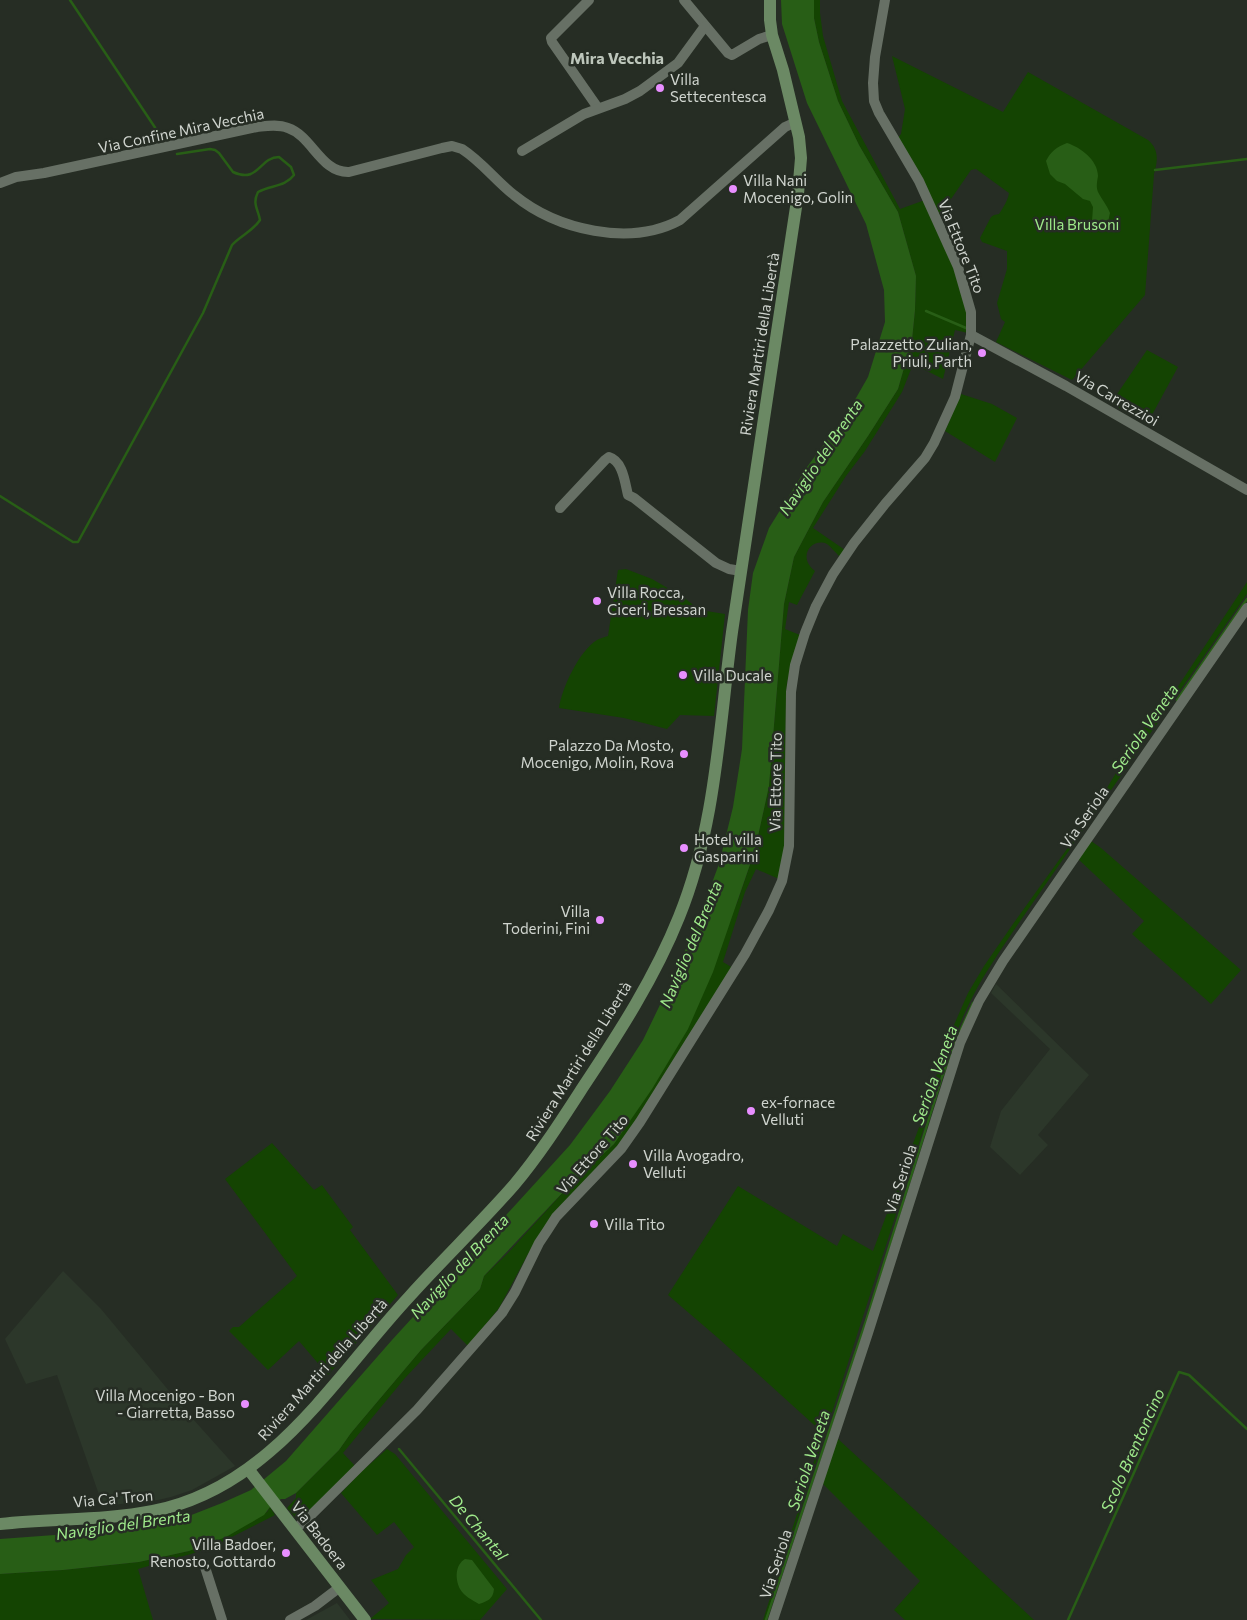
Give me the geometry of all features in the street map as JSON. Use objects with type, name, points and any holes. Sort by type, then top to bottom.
[{"type":"main road","name":"Riviera Martiri della Libertà","points":[[249,1470],[295,1429],[408,1297],[516,1182],[569,1109],[618,1032],[640,995],[677,922],[697,864],[715,781],[741,571],[798,194],[801,158],[796,122],[772,35],[770,0]]},
{"type":"main road","name":"Via Badoera","points":[[249,1470],[365,1620]]},
{"type":"main road","name":"Via Ca' Tron","points":[[0,1524],[114,1516],[158,1510],[198,1498],[249,1470]]},
{"type":"street","points":[[589,0],[551,38],[598,108]]},
{"type":"street","points":[[684,0],[728,52],[732,54],[759,39],[772,35]]},
{"type":"street","name":"Via Ettore Tito","points":[[295,1529],[392,1437],[498,1318],[515,1292],[539,1243],[556,1217],[616,1154],[640,1122],[745,954],[769,910],[782,880],[788,846],[790,692],[795,665],[805,633],[816,606],[829,582],[854,543],[925,458],[934,443],[955,397],[971,335],[971,312],[958,267],[919,181],[879,113],[874,101],[875,57],[885,0]]},
{"type":"street","points":[[522,151],[584,114],[625,99],[640,91],[678,63],[705,26]]},
{"type":"street","name":"Via Confine Mira Vecchia","points":[[0,184],[16,177],[44,173],[257,127],[280,126],[298,132],[325,161],[343,172],[452,146],[469,153],[513,195],[532,208],[562,223],[594,231],[643,232],[662,228],[680,220],[785,127],[796,122]]},
{"type":"street","name":"Via Carrezzioi","points":[[971,335],[1066,386],[1247,490]]},
{"type":"street","points":[[560,508],[609,458],[614,459],[618,463],[628,495],[716,563],[725,568],[741,571]]},
{"type":"street","name":"Via Seriola","points":[[773,1620],[868,1333],[946,1085],[969,1022],[988,984],[1012,948],[1247,608]]},
{"type":"street","points":[[204,1564],[222,1620]]},
{"type":"street","points":[[290,1620],[315,1606],[340,1587]]},
{"type":"shaded area","points":[[996,984],[1089,1075],[1038,1135],[1048,1145],[1020,1175],[990,1147],[1001,1111],[1050,1049],[991,993]]},
{"type":"shaded area","points":[[63,1271],[101,1309],[184,1409],[235,1466],[192,1490],[171,1497],[103,1506],[57,1375],[26,1384],[5,1339]]},
{"type":"shaded area","points":[[337,1603],[350,1620],[306,1620]]},
{"type":"green space","points":[[814,0],[820,0],[823,36],[842,101],[900,209],[925,200],[951,259],[967,307],[968,333],[955,330],[943,379],[913,364],[902,392],[813,528],[845,550],[839,556],[827,544],[817,543],[812,546],[807,554],[807,559],[809,565],[815,571],[797,605],[789,602],[785,629],[800,635],[787,683],[786,697],[785,848],[779,879],[756,869],[745,892],[723,962],[733,968],[665,1078],[616,1149],[528,1254],[499,1308],[468,1346],[451,1329],[405,1378],[343,1453],[356,1467],[303,1518],[295,1517],[287,1508],[296,1498],[296,1493],[339,1450],[351,1433],[421,1350],[480,1289],[484,1276],[507,1254],[566,1189],[614,1144],[737,903],[755,850],[769,786],[784,604],[794,557],[823,502],[898,389],[912,340],[915,310],[916,276],[898,212],[859,145],[838,101],[819,42],[814,18]]},
{"type":"green space","name":"Villa Brusoni","points":[[892,56],[1003,112],[1028,72],[1148,140],[1154,147],[1157,160],[1154,174],[1145,295],[1072,380],[996,342],[1005,322],[1001,319],[997,303],[1007,269],[1007,251],[982,242],[980,238],[991,217],[1001,212],[1009,193],[976,169],[971,170],[940,215],[897,139],[901,134],[905,109]]},
{"type":"green space","points":[[1147,350],[1178,367],[1147,424],[1111,403]]},
{"type":"green space","points":[[961,394],[992,404],[1017,418],[995,462],[945,431]]},
{"type":"green space","points":[[626,569],[652,579],[683,597],[700,610],[725,614],[714,716],[680,715],[667,729],[624,718],[559,708],[572,671],[584,652],[598,639],[608,636],[618,570]]},
{"type":"green space","points":[[1247,582],[1247,594],[1016,927],[988,970],[968,1006],[940,1078],[765,1620],[763,1620],[823,1433],[668,1295],[738,1186],[837,1246],[843,1234],[873,1251],[921,1122],[950,1034],[968,993],[1013,924],[1085,824],[1144,727],[1150,729]]},
{"type":"green space","points":[[1091,841],[1241,970],[1211,1004],[1132,934],[1144,921],[1077,858]]},
{"type":"green space","points":[[272,1143],[314,1190],[322,1185],[353,1227],[350,1230],[398,1295],[328,1375],[299,1341],[268,1370],[229,1331],[233,1327],[239,1327],[297,1276],[225,1179]]},
{"type":"green space","points":[[837,1438],[1034,1620],[905,1620],[894,1610],[920,1581],[822,1483]]},
{"type":"green space","points":[[387,1449],[395,1454],[507,1589],[480,1620],[370,1619],[389,1603],[371,1580],[398,1569],[406,1555],[414,1547],[394,1522],[377,1535],[341,1493]]},
{"type":"green space","points":[[270,1507],[275,1515],[216,1545],[138,1569],[153,1620],[0,1620],[0,1574],[139,1562],[189,1551],[267,1512]]},
{"type":"water","name":"Naviglio del Brenta","points":[[781,0],[814,0],[814,18],[819,42],[838,101],[859,145],[898,212],[916,276],[915,310],[912,340],[898,389],[823,502],[794,557],[784,604],[769,786],[755,850],[713,972],[688,1029],[652,1089],[614,1144],[566,1189],[484,1276],[480,1289],[421,1350],[351,1433],[339,1450],[296,1493],[281,1499],[270,1507],[264,1515],[226,1537],[189,1551],[139,1562],[0,1574],[0,1539],[123,1530],[171,1523],[251,1490],[286,1461],[392,1340],[570,1145],[610,1091],[643,1040],[696,926],[719,864],[733,807],[742,749],[748,610],[753,573],[769,528],[807,467],[848,412],[868,377],[885,322],[884,290],[866,224],[807,103],[782,24]]},
{"type":"water","points":[[1067,143],[1083,151],[1095,165],[1098,176],[1097,190],[1110,213],[1108,222],[1101,227],[1092,221],[1093,207],[1090,201],[1083,199],[1050,174],[1046,161],[1055,150]]},
{"type":"water","points":[[465,1559],[472,1560],[494,1589],[487,1601],[479,1604],[466,1596],[460,1589],[457,1581],[457,1572],[459,1565]]},
{"type":"waterway","points":[[70,0],[158,132],[166,139],[175,138]]},
{"type":"waterway","points":[[0,496],[73,542],[78,542],[203,313],[232,245],[260,220],[255,203],[258,192],[282,184],[294,175],[291,167],[279,157],[267,161],[254,173],[242,175],[233,172],[215,150],[210,149],[177,154]]},
{"type":"waterway","points":[[1155,170],[1247,159]]},
{"type":"waterway","points":[[926,311],[966,328]]},
{"type":"waterway","name":"Seriola Veneta","points":[[1177,700],[1247,599]]},
{"type":"waterway","name":"Seriola Veneta","points":[[766,1620],[866,1321],[942,1077],[973,1003]]},
{"type":"waterway","name":"Scolo Brentoncino","points":[[1068,1620],[1179,1372],[1189,1375],[1247,1429]]},
{"type":"waterway","name":"De Chantal","points":[[399,1449],[541,1620]]},
{"type":"place","name":"Villa Settecentesca","points":[[660,88]]},
{"type":"place","name":"Villa Nani Mocenigo, Golin","points":[[733,189]]},
{"type":"place","name":"Palazzetto Zulian, Priuli, Parth","points":[[982,353]]},
{"type":"place","name":"Villa Rocca, Ciceri, Bressan","points":[[597,601]]},
{"type":"place","name":"Villa Ducale","points":[[683,675]]},
{"type":"place","name":"Palazzo Da Mosto, Mocenigo, Molin, Rova","points":[[684,754]]},
{"type":"place","name":"Hotel villa Gasparini","points":[[684,848]]},
{"type":"place","name":"Villa Toderini, Fini","points":[[600,920]]},
{"type":"place","name":"ex-fornace Velluti","points":[[751,1111]]},
{"type":"place","name":"Villa Avogadro, Velluti","points":[[633,1164]]},
{"type":"place","name":"Villa Tito","points":[[594,1224]]},
{"type":"place","name":"Villa Mocenigo - Bon - Giarretta, Basso","points":[[245,1404]]},
{"type":"place","name":"Villa Badoer, Renosto, Gottardo","points":[[286,1553]]},
{"type":"district","name":"Mira Vecchia","points":[[617,57]]}]
